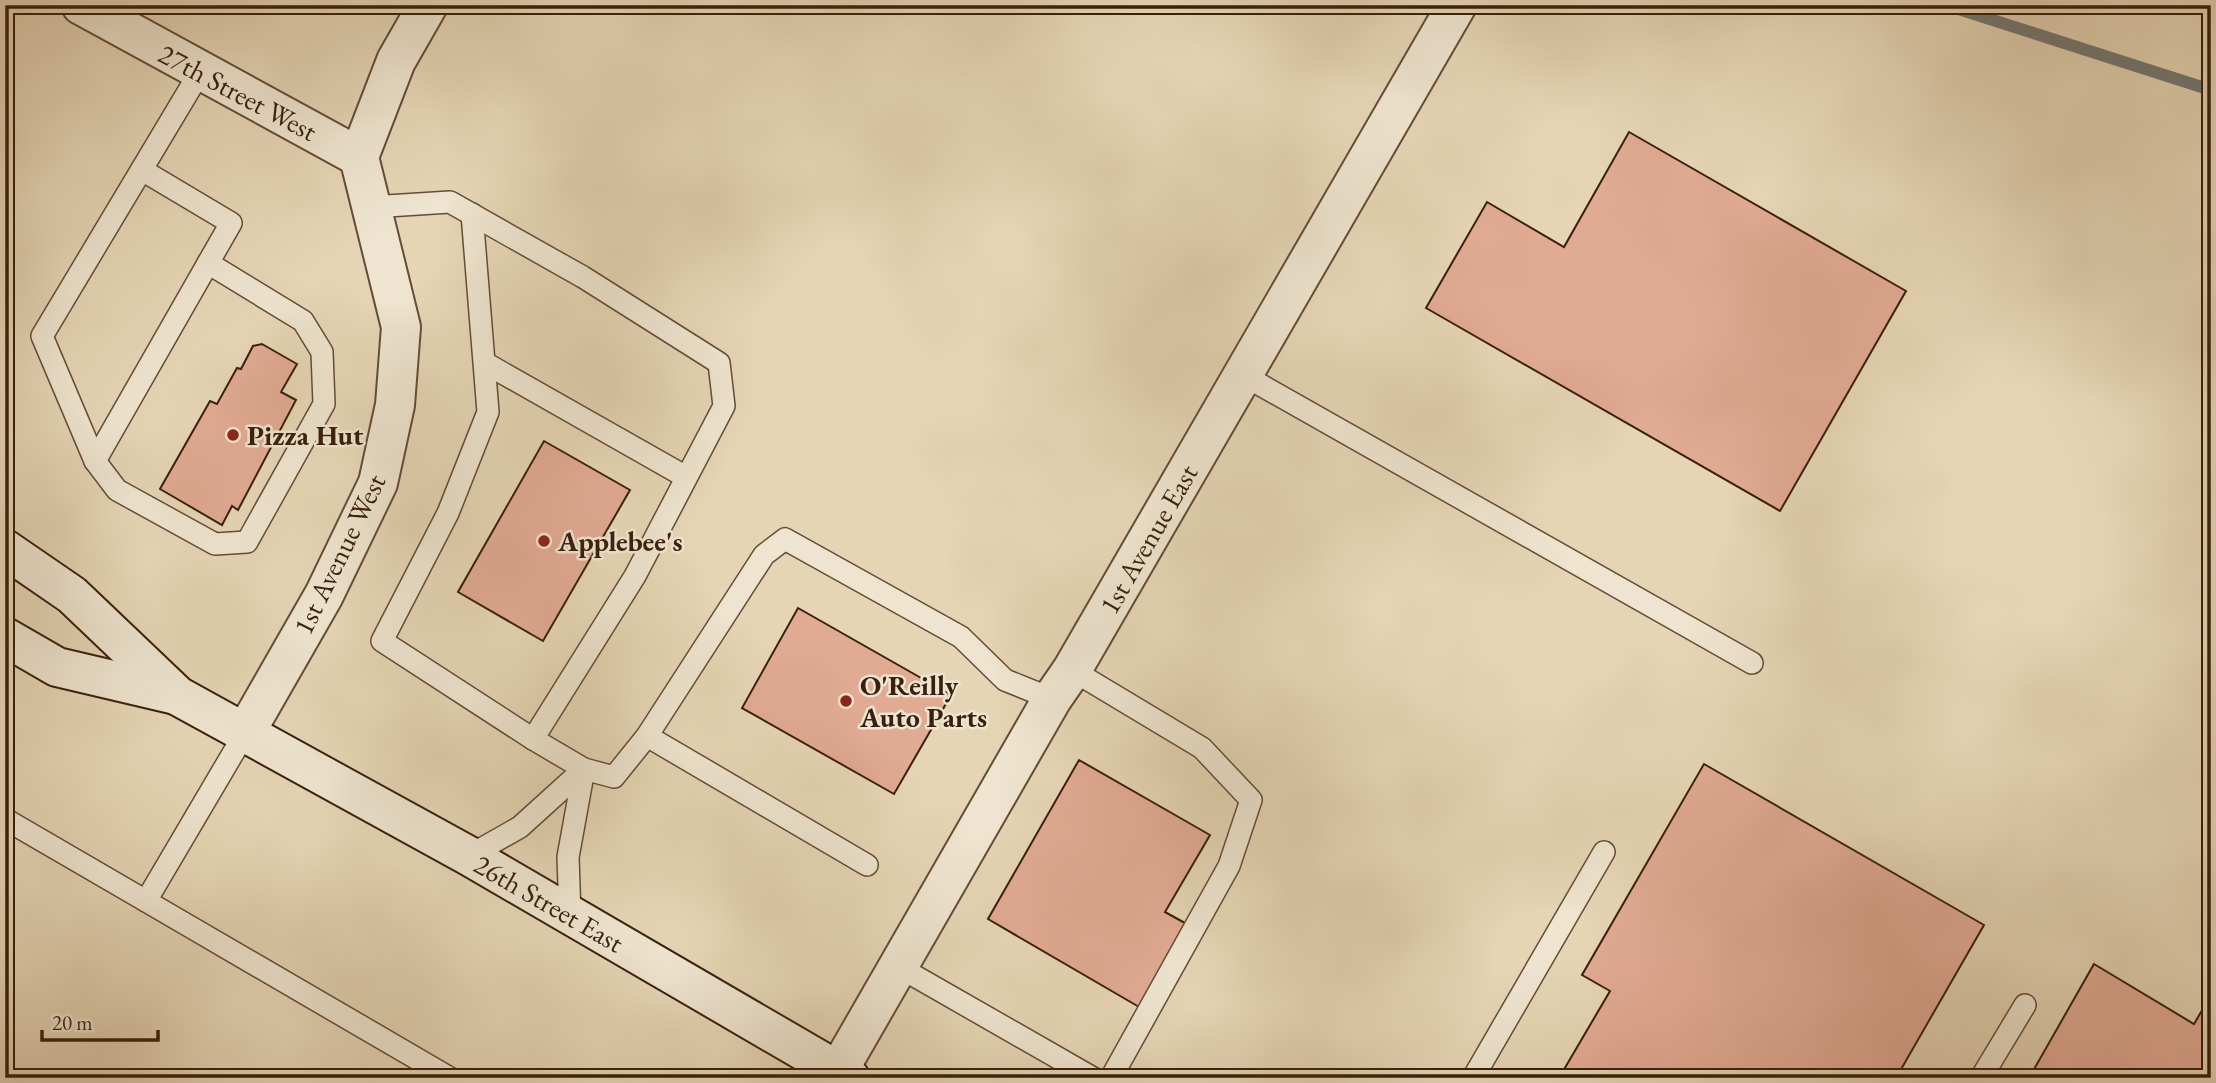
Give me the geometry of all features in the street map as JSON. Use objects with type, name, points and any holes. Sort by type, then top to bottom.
[{"type":"street","name":"27th Street West","points":[[81,5],[359,157]]},
{"type":"street","points":[[359,157],[396,61],[428,5]]},
{"type":"street","name":"1st Avenue East","points":[[841,1076],[899,967],[1457,5]]},
{"type":"street","name":"1st Avenue West","points":[[245,733],[324,596],[379,483],[395,405],[401,327],[359,157]]},
{"type":"street","points":[[5,549],[72,595],[178,696]]},
{"type":"street","points":[[5,637],[57,667],[178,696]]},
{"type":"street","name":"26th Street East","points":[[178,696],[469,856],[841,1076]]},
{"type":"lane","points":[[200,72],[42,337],[95,461],[117,490],[215,544],[247,542],[324,404],[321,352],[303,321],[208,263]]},
{"type":"lane","points":[[95,461],[231,223],[142,170]]},
{"type":"lane","points":[[371,207],[450,201],[583,277],[719,363],[724,406],[635,576],[533,739]]},
{"type":"lane","points":[[472,214],[488,412],[448,513],[382,641],[584,769],[614,777],[647,736],[764,555],[785,539],[961,637],[1005,680],[1062,684],[1202,748],[1251,800],[1229,866],[1111,1078]]},
{"type":"lane","points":[[485,363],[686,477]]},
{"type":"lane","points":[[1244,375],[1752,663]]},
{"type":"lane","points":[[146,901],[245,733]]},
{"type":"lane","points":[[647,736],[867,865]]},
{"type":"lane","points":[[469,856],[520,827],[584,769]]},
{"type":"lane","points":[[570,916],[568,857],[584,769]]},
{"type":"lane","points":[[5,819],[450,1078]]},
{"type":"lane","points":[[1473,1078],[1604,852]]},
{"type":"lane","points":[[899,967],[1093,1078]]},
{"type":"lane","points":[[1982,1078],[2025,1005]]},
{"type":"building","points":[[1629,132],[1906,291],[1780,511],[1426,308],[1487,202],[1564,247]]},
{"type":"building","points":[[262,344],[297,364],[281,392],[296,400],[238,510],[232,506],[222,525],[160,489],[210,401],[217,404],[253,346]]},
{"type":"building","name":"Applebee's","points":[[544,441],[630,490],[543,641],[458,592]]},
{"type":"building","name":"O'Reilly Auto Parts","points":[[798,608],[951,695],[894,794],[742,708]]},
{"type":"building","points":[[1079,760],[1210,835],[1165,912],[1194,928],[1146,1011],[988,919]]},
{"type":"building","points":[[1704,764],[1984,925],[1896,1078],[1559,1078],[1610,991],[1582,975]]},
{"type":"building","points":[[2094,964],[2194,1024],[2211,995],[2211,1078],[2029,1078]]},
{"type":"waterway","points":[[1946,5],[2211,90]]},
{"type":"place","name":"Pizza Hut","points":[[233,435]]},
{"type":"place","name":"Applebee's","points":[[544,541]]},
{"type":"place","name":"O'Reilly Auto Parts","points":[[846,701]]}]
